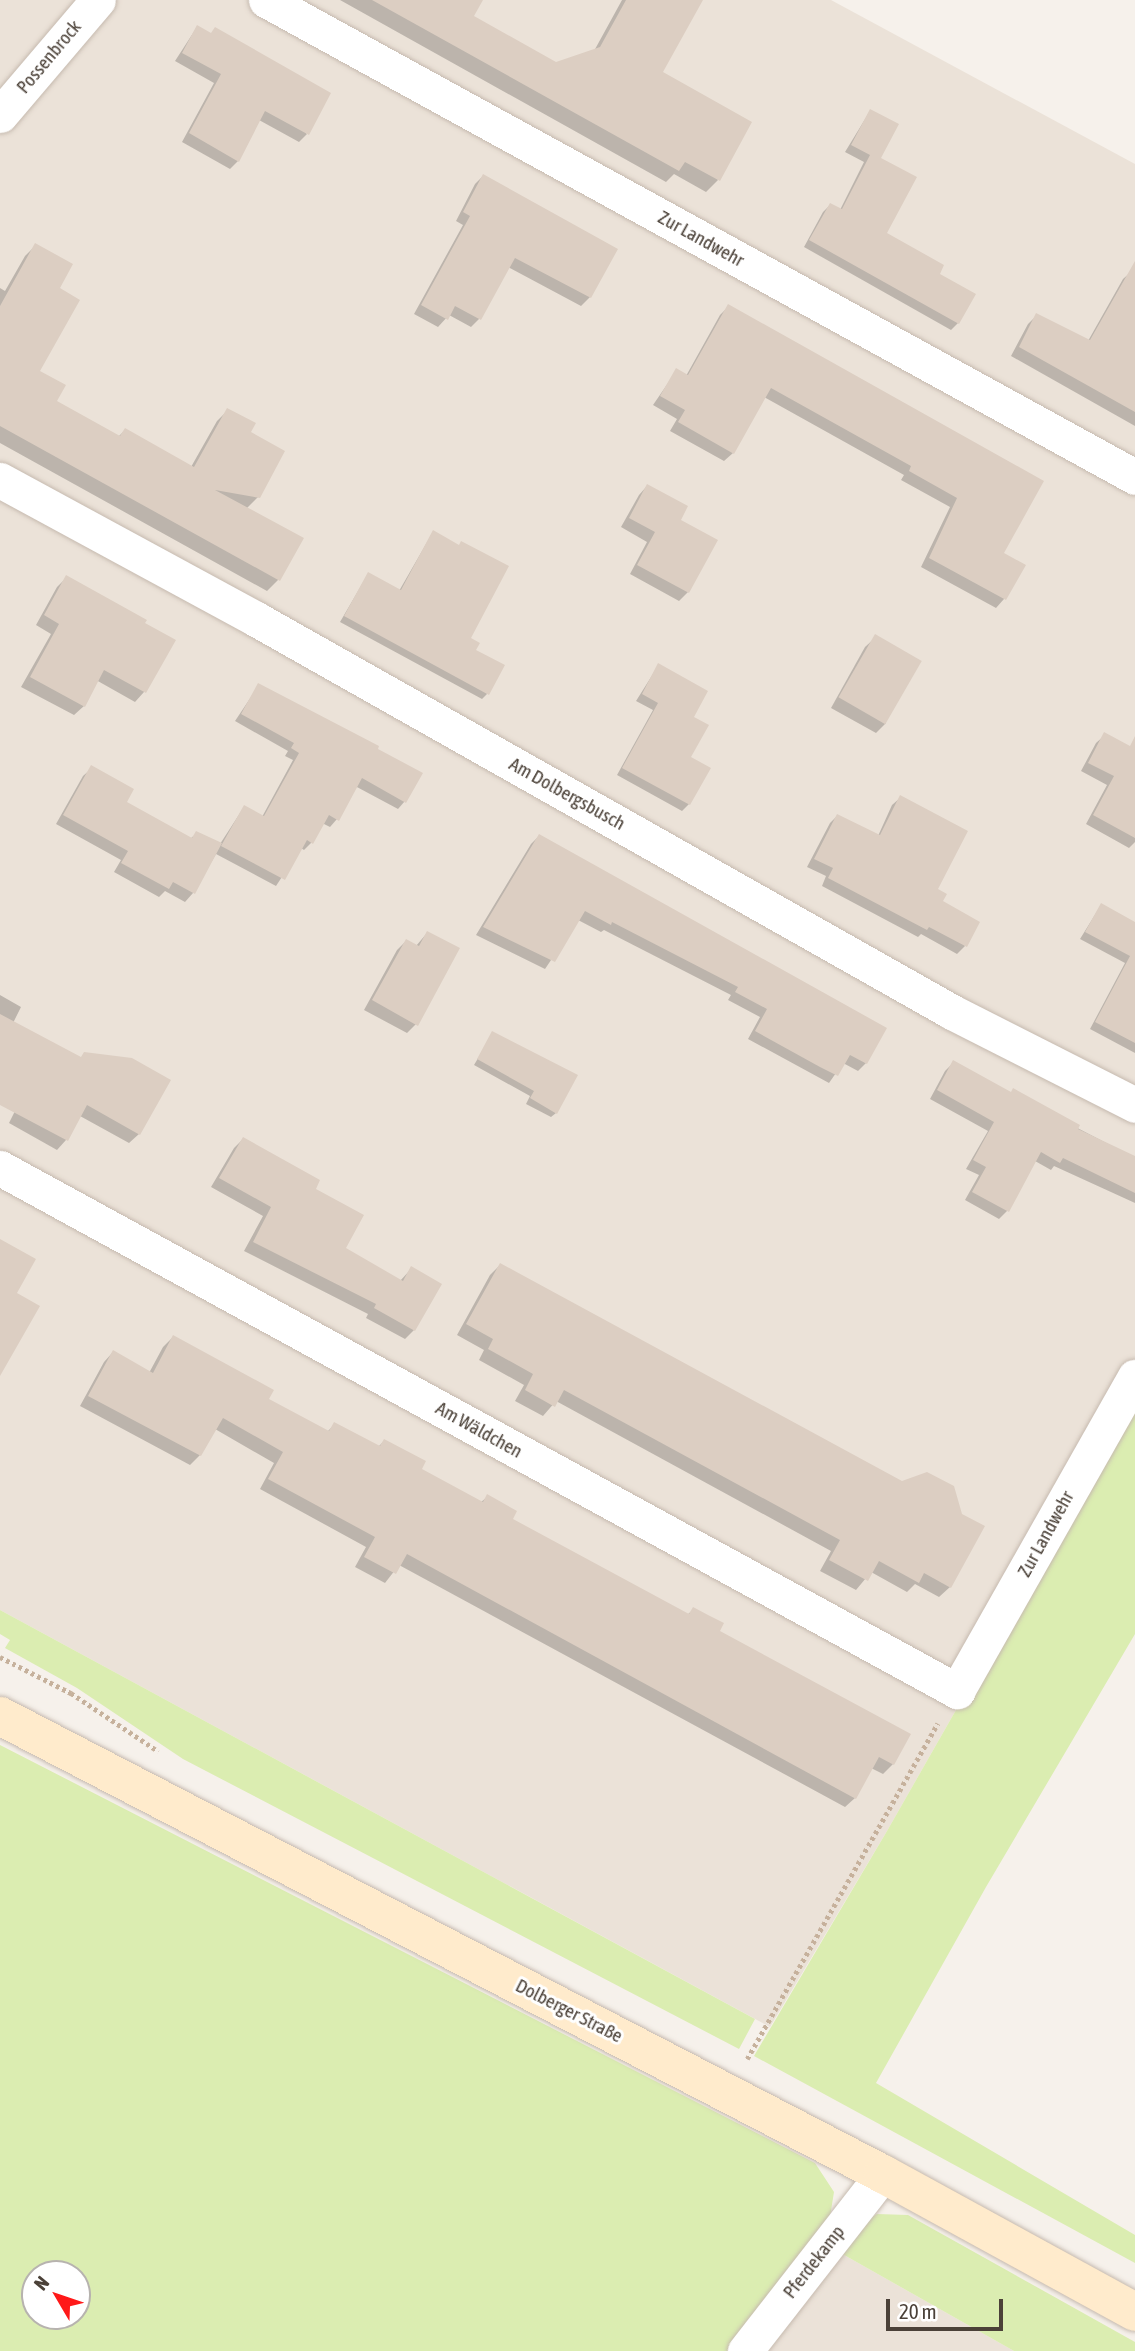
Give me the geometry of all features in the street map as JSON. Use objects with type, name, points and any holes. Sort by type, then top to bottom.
[{"type":"main road","name":"Dolberger Straße","points":[[0,1716],[883,2174],[1135,2312]]},
{"type":"street","name":"Possenbrock","points":[[0,115],[98,0]]},
{"type":"street","name":"Zur Landwehr","points":[[266,0],[1135,477]]},
{"type":"street","name":"Am Dolbergsbusch","points":[[0,480],[256,619],[952,1012],[1135,1105]]},
{"type":"street","name":"Am Wäldchen","points":[[0,1168],[957,1691]]},
{"type":"street","name":"Zur Landwehr","points":[[957,1691],[1135,1377]]},
{"type":"street","name":"Pferdekamp","points":[[746,2351],[883,2174]]},
{"type":"path","points":[[727,2093],[957,1691]]},
{"type":"shaded area","points":[[0,0],[831,0],[1135,164],[1135,1396],[887,1831],[770,2027],[0,1610]]},
{"type":"shaded area","points":[[837,2251],[1014,2351],[759,2351]]},
{"type":"green space","points":[[1135,1396],[1135,1634],[986,1887],[876,2083],[1135,2235],[1135,2263],[754,2056],[887,1831]]},
{"type":"green space","points":[[0,1610],[755,2019],[739,2049],[183,1759],[77,1688],[5,1648],[10,1640],[0,1634]]},
{"type":"green space","points":[[0,1745],[815,2163],[834,2192],[829,2223],[732,2351],[0,2351]]},
{"type":"green space","points":[[877,2214],[908,2215],[1135,2342],[1135,2351],[1014,2351],[837,2251],[855,2228]]},
{"type":"building","points":[[372,0],[483,0],[474,16],[556,62],[600,47],[626,0],[703,0],[663,72],[752,122],[720,181],[685,162],[679,171]]},
{"type":"building","points":[[197,25],[211,33],[215,27],[331,93],[309,135],[265,111],[239,162],[189,133],[221,74],[182,53]]},
{"type":"building","points":[[870,109],[899,124],[881,158],[917,177],[887,233],[944,265],[940,274],[976,294],[959,324],[809,240],[830,203],[842,209],[870,155],[851,145]]},
{"type":"building","points":[[483,174],[618,249],[591,298],[515,258],[481,320],[455,306],[448,320],[421,305],[470,216],[463,212]]},
{"type":"building","points":[[35,243],[73,264],[60,288],[80,300],[40,371],[66,385],[57,401],[120,436],[125,428],[194,467],[227,408],[256,423],[251,432],[285,451],[260,498],[215,490],[304,538],[280,581],[0,426],[0,306]]},
{"type":"building","points":[[1135,261],[1135,412],[1019,347],[1036,313],[1090,340]]},
{"type":"building","points":[[728,304],[1044,481],[1004,553],[1026,565],[1006,600],[929,558],[957,498],[909,471],[911,466],[771,388],[734,454],[678,422],[685,410],[660,396],[676,368],[688,375]]},
{"type":"building","points":[[647,484],[688,506],[681,520],[718,540],[689,593],[637,565],[655,532],[629,518]]},
{"type":"building","points":[[433,530],[459,545],[461,541],[509,566],[471,638],[480,643],[476,650],[505,665],[489,695],[344,616],[368,572],[401,590]]},
{"type":"building","points":[[66,575],[147,620],[145,623],[176,640],[146,693],[104,670],[85,707],[30,677],[59,624],[44,615]]},
{"type":"building","points":[[875,634],[922,661],[885,724],[838,697]]},
{"type":"building","points":[[658,663],[708,691],[694,717],[709,725],[691,757],[711,768],[690,805],[622,768],[658,703],[642,694]]},
{"type":"building","points":[[258,683],[379,746],[378,749],[423,773],[406,803],[362,778],[339,821],[329,815],[313,844],[307,840],[285,880],[221,846],[244,805],[264,816],[299,753],[291,748],[294,743],[241,714]]},
{"type":"building","points":[[1104,732],[1130,746],[1135,736],[1135,838],[1093,815],[1114,776],[1088,763]]},
{"type":"building","points":[[91,765],[134,789],[127,802],[192,838],[196,831],[222,843],[195,894],[173,882],[169,889],[121,863],[128,851],[63,815]]},
{"type":"building","points":[[900,795],[968,831],[938,889],[947,894],[943,901],[980,922],[967,947],[929,927],[927,930],[828,878],[833,868],[814,859],[837,814],[880,835]]},
{"type":"building","points":[[539,834],[887,1028],[867,1064],[850,1055],[838,1076],[820,1067],[755,1031],[767,1009],[735,992],[738,987],[612,922],[611,925],[585,911],[555,962],[483,927]]},
{"type":"building","points":[[1101,903],[1135,922],[1135,1043],[1095,1022],[1130,956],[1085,932]]},
{"type":"building","points":[[427,931],[460,948],[418,1026],[372,1000],[406,939],[419,946]]},
{"type":"building","points":[[0,1014],[81,1057],[84,1052],[132,1058],[171,1080],[140,1135],[87,1105],[68,1141],[0,1105]]},
{"type":"building","points":[[492,1031],[578,1075],[557,1114],[530,1098],[534,1091],[477,1059]]},
{"type":"building","points":[[953,1060],[1011,1092],[1013,1088],[1080,1125],[1078,1129],[1135,1156],[1135,1193],[1063,1158],[1060,1163],[1041,1152],[1009,1212],[972,1192],[986,1167],[973,1160],[994,1122],[937,1090]]},
{"type":"building","points":[[243,1137],[320,1180],[316,1189],[364,1215],[346,1248],[403,1281],[411,1266],[442,1284],[415,1331],[374,1308],[376,1304],[253,1242],[271,1207],[219,1178]]},
{"type":"building","points":[[0,1239],[36,1259],[17,1293],[40,1306],[0,1376]]},
{"type":"building","points":[[500,1263],[902,1481],[927,1472],[954,1486],[962,1514],[985,1526],[951,1588],[924,1573],[919,1583],[879,1561],[868,1581],[829,1560],[840,1540],[564,1390],[555,1407],[525,1390],[533,1374],[488,1349],[493,1339],[466,1324]]},
{"type":"building","points":[[173,1335],[274,1390],[269,1399],[329,1431],[334,1422],[380,1446],[384,1439],[426,1461],[422,1469],[483,1502],[487,1494],[517,1511],[513,1519],[689,1614],[693,1607],[724,1623],[720,1631],[911,1734],[894,1765],[879,1757],[856,1799],[407,1554],[396,1574],[364,1557],[375,1537],[268,1479],[283,1452],[223,1418],[201,1456],[88,1396],[113,1350],[153,1373]]}]
